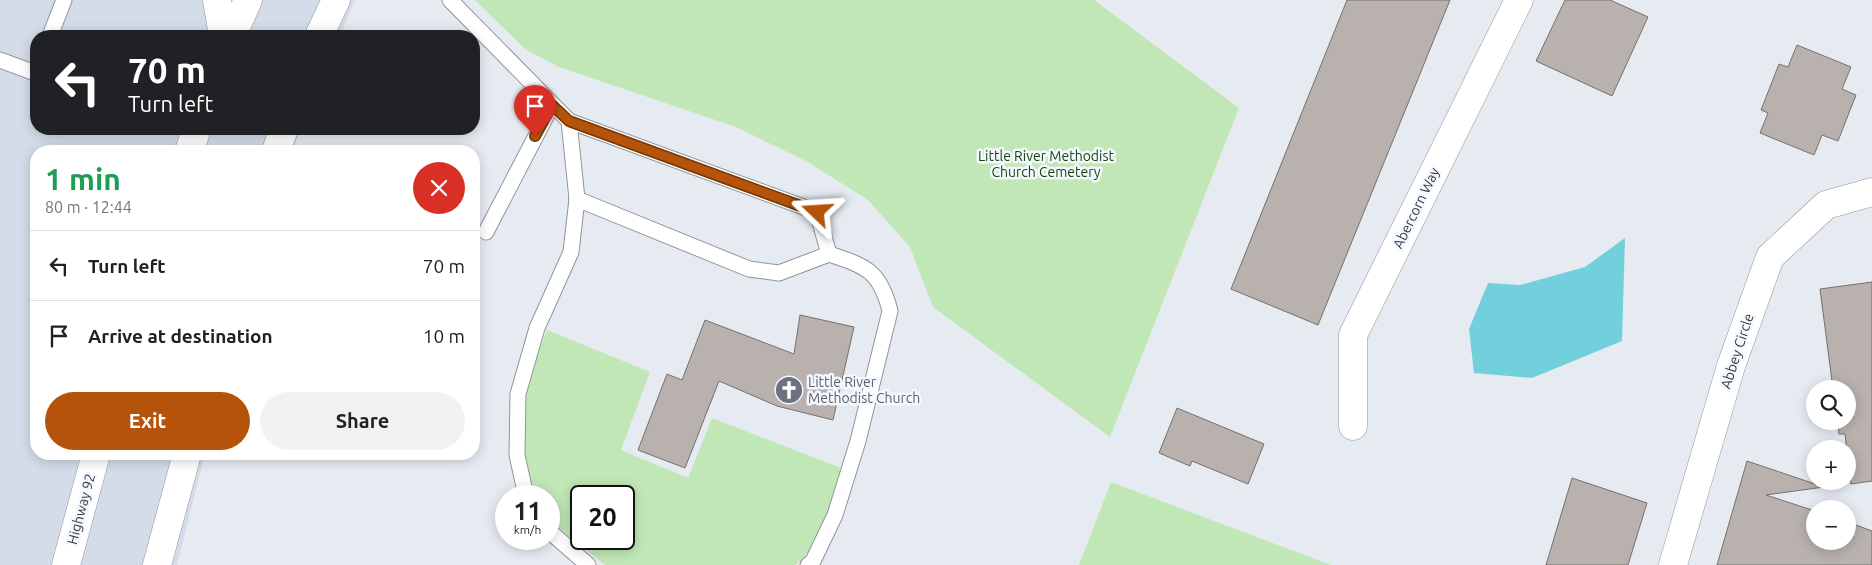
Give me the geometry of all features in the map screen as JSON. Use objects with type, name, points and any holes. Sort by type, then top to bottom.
[{"type":"street","points":[[217,0],[222,30]]},
{"type":"street","points":[[235,30],[248,0]]},
{"type":"street","points":[[322,30],[336,0]]},
{"type":"street","name":"Abercorn Way","points":[[1353,426],[1353,335],[1519,0]]},
{"type":"street","name":"Abbey Circle","points":[[1673,565],[1731,366],[1770,257],[1826,205],[1872,192]]},
{"type":"street","name":"Highway 92","points":[[66,565],[94,460]]},
{"type":"street","points":[[157,565],[185,460]]},
{"type":"lane","points":[[52,30],[64,0]]},
{"type":"lane","points":[[450,0],[479,30]]},
{"type":"lane","points":[[480,31],[569,121],[817,212],[828,254]]},
{"type":"lane","points":[[0,60],[30,71]]},
{"type":"lane","points":[[486,232],[552,105]]},
{"type":"lane","points":[[524,485],[517,455],[518,394],[537,328],[571,252],[577,199],[569,121]]},
{"type":"lane","points":[[577,199],[749,269],[779,273],[828,254],[864,265],[885,290],[890,311],[858,440],[835,515],[813,561],[808,565]]},
{"type":"lane","points":[[560,541],[588,565]]},
{"type":"shaded area","points":[[0,0],[355,0],[342,30],[30,30],[30,135],[298,135],[295,145],[30,145],[30,460],[203,460],[177,565],[0,565]]},
{"type":"green space","name":"Little River Methodist Church Cemetery","points":[[475,0],[1094,0],[1239,108],[1110,437],[933,307],[910,247],[868,200],[808,162],[736,127],[559,67],[525,49]]},
{"type":"green space","points":[[547,330],[650,372],[621,450],[688,478],[712,418],[841,468],[830,508],[820,533],[805,556],[795,565],[605,565],[586,550],[635,550],[635,485],[570,485],[570,537],[560,529],[560,485],[530,485],[522,431],[529,378]]},
{"type":"green space","points":[[1111,482],[1331,565],[1079,565]]},
{"type":"water","points":[[1625,238],[1622,341],[1532,378],[1474,373],[1469,329],[1488,283],[1520,285],[1585,267]]},
{"type":"building","points":[[1347,0],[1450,0],[1318,325],[1231,289]]},
{"type":"building","points":[[1565,0],[1610,0],[1648,17],[1612,96],[1536,61]]},
{"type":"building","points":[[1797,45],[1851,67],[1842,89],[1856,95],[1838,141],[1822,135],[1814,155],[1760,133],[1768,113],[1761,110],[1779,64],[1788,67]]},
{"type":"building","points":[[1872,282],[1872,481],[1856,483],[1856,440],[1846,440],[1845,434],[1839,434],[1839,430],[1856,430],[1856,380],[1832,380],[1820,289]]},
{"type":"building","name":"Little River Methodist Church","points":[[800,315],[854,327],[833,420],[777,406],[719,381],[685,468],[638,450],[667,374],[682,380],[705,320],[794,354]]},
{"type":"building","points":[[1177,408],[1264,444],[1248,484],[1192,461],[1190,466],[1159,453]]},
{"type":"building","points":[[1747,461],[1806,481],[1806,489],[1766,495],[1806,508],[1806,550],[1856,550],[1856,525],[1872,531],[1872,565],[1717,565]]},
{"type":"building","points":[[1572,478],[1647,503],[1628,565],[1546,565]]},
{"type":"place","name":"Little River Methodist Church","points":[[789,390]]},
{"type":"route","points":[[535,136],[552,105],[569,121],[817,212]]}]
